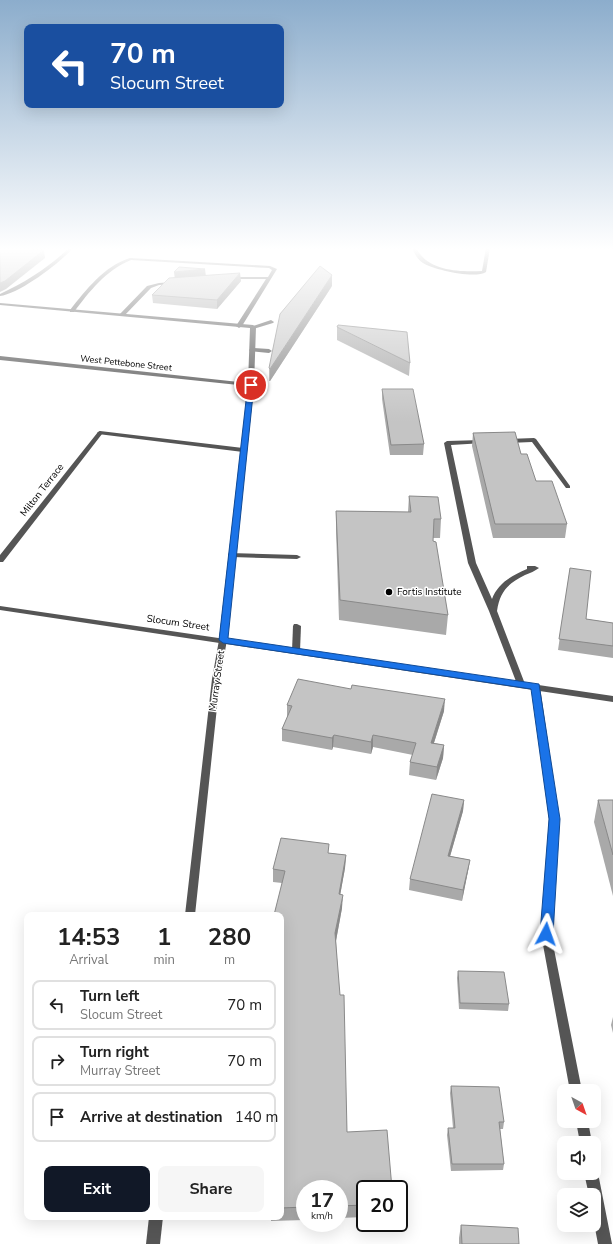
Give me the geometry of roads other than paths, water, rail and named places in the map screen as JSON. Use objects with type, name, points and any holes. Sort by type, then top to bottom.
[{"type":"street","points":[[25,306],[253,327],[271,322]]},
{"type":"street","points":[[72,310],[75,306]]},
{"type":"street","points":[[122,315],[131,306]]},
{"type":"street","points":[[239,326],[251,306]]},
{"type":"street","name":"Murray Street","points":[[190,912],[216,679],[223,640],[251,385],[253,327]]},
{"type":"street","points":[[252,350],[269,351]]},
{"type":"street","name":"West Pettebone Street","points":[[0,358],[251,385]]},
{"type":"street","name":"Milton Terrace","points":[[0,560],[100,433],[243,450]]},
{"type":"street","points":[[503,441],[534,440],[568,487]]},
{"type":"street","points":[[487,442],[447,443],[472,563],[493,611],[521,684]]},
{"type":"street","points":[[232,555],[297,557]]},
{"type":"street","points":[[493,611],[494,599],[509,580],[535,568],[530,568]]},
{"type":"street","name":"Slocum Street","points":[[0,608],[223,640],[486,681],[521,684],[613,699]]},
{"type":"street","points":[[296,651],[297,626]]},
{"type":"street","points":[[536,687],[554,819],[546,934],[575,1084]]},
{"type":"street","points":[[592,1180],[605,1244]]},
{"type":"street","points":[[153,1244],[156,1220]]},
{"type":"place","name":"Fortis Institute","points":[[389,592]]}]
